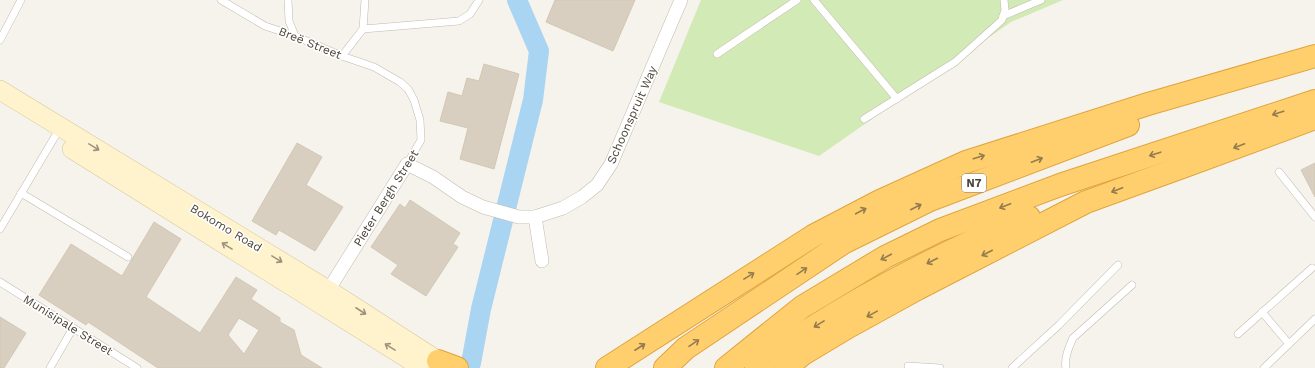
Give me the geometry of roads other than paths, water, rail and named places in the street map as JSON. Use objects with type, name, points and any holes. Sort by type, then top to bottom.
[{"type":"highway","points":[[607,368],[813,236],[880,201],[966,162],[1148,104],[1315,58]]},
{"type":"highway","name":"N7","points":[[665,368],[686,348],[843,244],[930,200],[1134,123],[1315,58]]},
{"type":"highway","points":[[726,368],[802,308],[885,257],[940,230],[1060,186],[1315,101]]},
{"type":"highway","points":[[786,368],[803,354],[917,289],[1086,202],[1315,118]]},
{"type":"highway","points":[[756,368],[804,333],[866,295],[983,235],[1040,212],[1086,202]]},
{"type":"main road","name":"Bokomo Road","points":[[0,90],[57,132],[324,297],[442,366]]},
{"type":"main road","name":"Bokomo Road","points":[[0,104],[57,132]]},
{"type":"street","name":"Schoonspruit Way","points":[[407,164],[433,177],[462,197],[483,208],[519,217],[535,217],[563,208],[582,197],[597,185],[612,164],[681,0]]},
{"type":"street","name":"Pieter Bergh Street","points":[[324,297],[407,164]]},
{"type":"street","points":[[535,217],[542,261]]},
{"type":"lane","points":[[0,40],[21,0]]},
{"type":"lane","name":"Breë Street","points":[[221,0],[265,26],[295,36],[342,56],[374,67],[400,82]]},
{"type":"lane","points":[[288,0],[288,21],[295,36]]},
{"type":"lane","points":[[342,56],[363,29],[366,0]]},
{"type":"lane","points":[[363,29],[459,21],[470,14],[479,0]]},
{"type":"lane","points":[[716,54],[797,0]]},
{"type":"lane","points":[[814,0],[897,99]]},
{"type":"lane","points":[[864,119],[955,62],[1002,20],[1005,10],[1004,0]]},
{"type":"lane","points":[[1003,16],[1041,0]]},
{"type":"lane","name":"Pieter Bergh Street","points":[[400,82],[411,94],[420,120],[421,140],[407,164]]},
{"type":"lane","points":[[0,229],[57,132]]},
{"type":"lane","points":[[1278,172],[1315,217]]},
{"type":"lane","points":[[21,193],[128,257]]},
{"type":"lane","points":[[1012,368],[1060,326],[1118,265]]},
{"type":"lane","points":[[1238,334],[1312,268]]},
{"type":"lane","name":"Munisipale Street","points":[[0,282],[137,368]]},
{"type":"lane","points":[[1066,368],[1068,350],[1073,338],[1132,285]]},
{"type":"lane","points":[[1262,312],[1289,344]]},
{"type":"lane","points":[[1264,368],[1315,319]]},
{"type":"lane","points":[[52,367],[73,328]]},
{"type":"lane","points":[[908,366],[940,368]]},
{"type":"waterway","points":[[471,363],[481,309],[533,100],[539,51],[517,0]]}]
